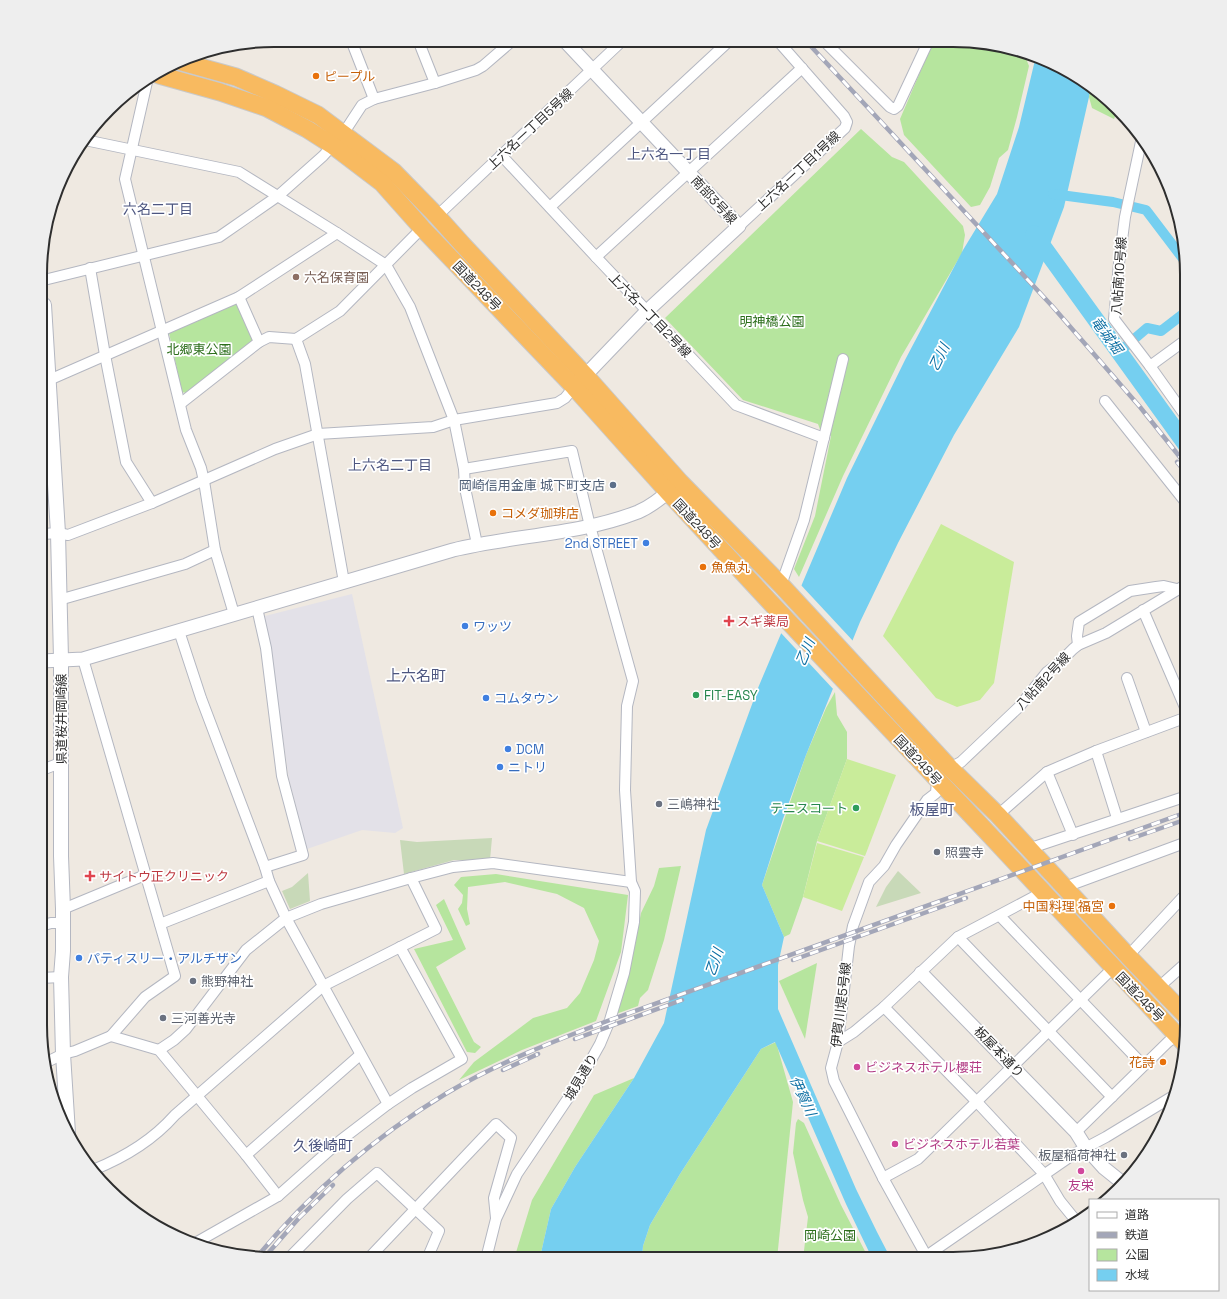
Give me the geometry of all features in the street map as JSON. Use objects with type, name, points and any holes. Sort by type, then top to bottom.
[{"type":"highway","name":"国道248号","points":[[188,64],[236,77],[318,115],[337,140],[382,183],[422,228],[580,381]]},
{"type":"highway","name":"国道248号","points":[[162,76],[220,92],[267,108],[307,129],[337,140],[393,171],[437,216],[674,487],[770,602],[1113,968],[1180,1034]]},
{"type":"highway","name":"国道248号","points":[[674,487],[781,585],[950,768],[998,815],[1028,849],[1180,1011]]},
{"type":"main road","name":"県道桜井岡崎線","points":[[47,350],[49,380],[49,464],[58,533],[61,659],[60,763],[63,909],[63,1054],[67,1119]]},
{"type":"street","points":[[354,47],[374,99]]},
{"type":"street","points":[[421,47],[435,83]]},
{"type":"street","points":[[47,279],[219,237],[278,196],[323,156],[337,140],[362,104],[374,99],[435,83],[476,70],[484,66],[505,47]]},
{"type":"street","name":"南部3号線","points":[[571,47],[739,226],[647,311],[580,381]]},
{"type":"street","name":"上六名一丁目5号線","points":[[437,216],[616,47]]},
{"type":"street","points":[[550,207],[723,47]]},
{"type":"street","name":"上六名一丁目1号線","points":[[739,226],[844,128],[847,122],[844,116],[783,47]]},
{"type":"street","points":[[830,47],[890,108],[894,109],[898,106],[926,47]]},
{"type":"street","points":[[596,258],[802,68]]},
{"type":"street","points":[[146,87],[125,179],[186,430],[201,468],[215,550],[234,614]]},
{"type":"street","points":[[90,141],[240,172],[337,233],[386,266],[410,307],[454,420],[464,469],[465,488],[476,544]]},
{"type":"street","name":"八帖南10号線","points":[[1140,146],[1125,217],[1114,318],[1180,409]]},
{"type":"street","name":"上六名一丁目2号線","points":[[501,155],[736,406],[824,438]]},
{"type":"street","points":[[180,404],[259,342],[270,337],[296,339],[340,311],[422,228]]},
{"type":"street","points":[[49,380],[239,297],[337,233]]},
{"type":"street","points":[[90,268],[126,462],[152,503]]},
{"type":"street","points":[[239,297],[259,342]]},
{"type":"street","points":[[296,339],[305,364],[344,582]]},
{"type":"street","points":[[1150,366],[1180,344]]},
{"type":"street","points":[[781,585],[804,520],[843,359]]},
{"type":"street","points":[[47,534],[58,533],[68,535],[152,503],[275,449],[318,434],[432,427],[454,420],[556,403],[565,398],[580,381]]},
{"type":"street","points":[[1105,401],[1180,496]]},
{"type":"street","name":"城見通り","points":[[464,469],[572,451],[590,526],[633,680],[627,706],[625,790],[631,882],[635,891],[634,922],[624,973],[610,1020],[600,1044],[577,1085],[517,1174],[496,1219],[488,1252]]},
{"type":"street","points":[[47,660],[83,659],[476,544],[590,526],[639,512],[652,505],[674,487]]},
{"type":"street","points":[[59,600],[185,564],[215,550]]},
{"type":"street","points":[[1078,645],[1078,622],[1130,591],[1164,586],[1177,589]]},
{"type":"street","name":"八帖南2号線","points":[[950,768],[961,762],[1019,707],[1047,672],[1078,645],[1099,637],[1180,587]]},
{"type":"street","points":[[257,608],[266,648],[282,776],[303,855],[265,867]]},
{"type":"street","points":[[1143,610],[1180,698]]},
{"type":"street","points":[[180,631],[201,698],[269,881],[286,918],[388,1104]]},
{"type":"street","points":[[50,1061],[63,1054],[75,1051],[111,1036],[145,998],[175,976],[83,659]]},
{"type":"street","points":[[1127,678],[1146,732]]},
{"type":"street","points":[[998,815],[1047,772],[1096,751],[1180,719]]},
{"type":"street","points":[[1096,751],[1118,818]]},
{"type":"street","points":[[47,768],[60,763]]},
{"type":"street","points":[[1047,772],[1073,835]]},
{"type":"street","name":"伊賀川堤5号線","points":[[922,1252],[834,1081],[831,1068],[838,1042],[849,946],[853,926],[868,882],[884,866],[896,845],[927,800],[936,793],[938,781]]},
{"type":"street","points":[[1028,849],[1180,798]]},
{"type":"street","points":[[1065,887],[1180,844]]},
{"type":"street","points":[[159,1050],[174,1040],[186,1029],[246,950],[286,918],[321,904],[453,867],[493,863],[631,882]]},
{"type":"street","points":[[63,909],[145,875]]},
{"type":"street","points":[[98,1168],[109,1164],[143,1144],[323,986],[436,928],[411,878]]},
{"type":"street","points":[[160,924],[269,881]]},
{"type":"street","points":[[838,1042],[854,1032],[884,1007],[958,937],[1043,892]]},
{"type":"street","points":[[1128,956],[1180,900]]},
{"type":"street","points":[[1000,916],[1143,1066]]},
{"type":"street","points":[[47,924],[62,923]]},
{"type":"street","points":[[958,937],[1112,1097]]},
{"type":"street","points":[[201,1240],[278,1196],[341,1140],[388,1104],[412,1088],[462,1059],[400,947]]},
{"type":"street","points":[[883,1178],[918,1159],[1113,968]]},
{"type":"street","points":[[1159,988],[1180,968]]},
{"type":"street","name":"板屋本通り","points":[[921,972],[1076,1132],[1086,1148]]},
{"type":"street","points":[[47,977],[62,976]]},
{"type":"street","points":[[884,1007],[976,1101],[1044,1174],[1060,1201],[1073,1218]]},
{"type":"street","points":[[111,1036],[159,1050],[278,1196]]},
{"type":"street","points":[[1076,1132],[1143,1066],[1180,1039]]},
{"type":"street","points":[[246,1155],[360,1055]]},
{"type":"street","points":[[934,1252],[1074,1154],[1106,1137],[1167,1100]]},
{"type":"street","points":[[374,1252],[496,1124],[512,1138],[494,1198],[496,1219]]},
{"type":"street","points":[[1086,1148],[1104,1168],[1119,1180]]},
{"type":"street","points":[[294,1252],[347,1199],[377,1173],[439,1231],[430,1252]]},
{"type":"shaded area","points":[[352,594],[403,828],[395,833],[362,830],[307,849],[289,779],[265,616]]},
{"type":"green space","points":[[931,47],[968,47],[998,51],[1026,59],[1029,66],[1008,150],[999,158],[990,187],[980,205],[971,207],[904,135],[900,119]]},
{"type":"green space","points":[[1089,93],[1103,103],[1116,115],[1114,119],[1092,108]]},
{"type":"green space","name":"明神橋公園","points":[[861,129],[892,157],[904,162],[963,226],[965,235],[962,253],[901,357],[843,476],[799,577],[794,569],[815,516],[831,436],[821,432],[818,424],[743,400],[665,318]]},
{"type":"green space","name":"北郷東公園","points":[[238,303],[254,340],[186,393],[182,392],[169,333]]},
{"type":"green space","points":[[941,524],[1014,562],[994,683],[980,700],[957,707],[936,698],[883,636]]},
{"type":"green space","points":[[835,692],[837,715],[847,732],[847,759],[817,841],[803,897],[790,934],[784,937],[762,885],[806,755],[826,708]]},
{"type":"green space","name":"テニスコート","points":[[847,759],[896,775],[865,856],[817,841]]},
{"type":"green space","points":[[492,838],[490,860],[454,860],[404,874],[400,840],[417,842]]},
{"type":"green space","points":[[817,843],[864,857],[842,911],[803,897]]},
{"type":"green space","points":[[681,866],[664,940],[648,990],[640,998],[638,1006],[616,1014],[631,965],[641,913],[654,886],[659,868]]},
{"type":"green space","points":[[898,871],[921,893],[876,907],[886,887]]},
{"type":"green space","points":[[308,873],[310,901],[290,909],[282,891],[292,887]]},
{"type":"green space","points":[[496,874],[628,895],[621,952],[596,1021],[522,1050],[459,1080],[474,1062],[533,1018],[567,1008],[580,993],[594,960],[599,941],[584,908],[557,894],[505,882],[468,887],[467,909],[470,924],[466,926],[458,909],[462,903],[463,895],[454,885],[461,877]]},
{"type":"green space","points":[[444,899],[466,949],[436,967],[474,1042],[481,1047],[475,1053],[467,1052],[414,949],[453,940],[436,905]]},
{"type":"green space","points":[[817,963],[805,1039],[779,981]]},
{"type":"green space","points":[[776,1042],[793,1102],[778,1252],[643,1252],[650,1225],[680,1174],[761,1049]]},
{"type":"green space","points":[[634,1078],[575,1167],[551,1209],[541,1252],[516,1252],[532,1200],[594,1095]]},
{"type":"green space","name":"岡崎公園","points":[[798,1119],[804,1123],[841,1205],[865,1252],[804,1252],[808,1217],[793,1153],[796,1123]]},
{"type":"water","points":[[1035,62],[1067,77],[1089,93],[1064,207],[1019,327],[954,435],[898,543],[860,622],[806,755],[783,819],[762,885],[784,937],[778,965],[778,1009],[856,1189],[887,1252],[869,1252],[846,1204],[775,1042],[761,1049],[680,1174],[650,1225],[643,1252],[541,1252],[551,1209],[575,1167],[634,1078],[664,1023],[706,830],[758,688],[847,478],[905,360],[963,250],[997,194],[1019,127]]},
{"type":"pier","points":[[800,584],[854,642],[835,691],[780,632]]},
{"type":"waterway","points":[[1053,194],[1113,202],[1146,210],[1179,254]]},
{"type":"waterway","name":"竜城堀","points":[[1034,234],[1180,436]]},
{"type":"waterway","points":[[1119,352],[1147,328],[1161,331],[1180,316]]},
{"type":"railway","points":[[812,47],[1053,307],[1140,407],[1180,457]]},
{"type":"railway","points":[[1177,462],[1180,466]]},
{"type":"railway","points":[[261,1252],[298,1211],[369,1147],[394,1128],[447,1093],[506,1062],[547,1044],[610,1020],[1180,815]]},
{"type":"railway","points":[[1130,839],[1180,821]]},
{"type":"railway","points":[[793,960],[966,898]]},
{"type":"railway","points":[[575,1039],[682,1000]]},
{"type":"railway","points":[[503,1070],[538,1054]]},
{"type":"railway","points":[[269,1252],[299,1218],[333,1185]]},
{"type":"place","name":"ピープル","points":[[316,76]]},
{"type":"place","name":"六名保育園","points":[[296,277]]},
{"type":"place","name":"岡崎信用金庫 城下町支店","points":[[613,485]]},
{"type":"place","name":"コメダ珈琲店","points":[[493,513]]},
{"type":"place","name":"2nd STREET","points":[[646,543]]},
{"type":"place","name":"魚魚丸","points":[[703,567]]},
{"type":"place","name":"スギ薬局","points":[[729,621]]},
{"type":"place","name":"ワッツ","points":[[465,626]]},
{"type":"place","name":"FIT-EASY","points":[[696,695]]},
{"type":"place","name":"コムタウン","points":[[486,698]]},
{"type":"place","name":"DCM","points":[[508,749]]},
{"type":"place","name":"ニトリ","points":[[500,767]]},
{"type":"place","name":"三嶋神社","points":[[659,804]]},
{"type":"place","name":"テニスコート","points":[[856,808]]},
{"type":"place","name":"照雲寺","points":[[937,852]]},
{"type":"place","name":"サイトウ正クリニック","points":[[90,876]]},
{"type":"place","name":"中国料理 福宮","points":[[1112,906]]},
{"type":"place","name":"パティスリー・アルチザン","points":[[79,958]]},
{"type":"place","name":"熊野神社","points":[[193,981]]},
{"type":"place","name":"三河善光寺","points":[[163,1018]]},
{"type":"place","name":"花詩","points":[[1163,1062]]},
{"type":"place","name":"ビジネスホテル櫻荘","points":[[857,1067]]},
{"type":"place","name":"ビジネスホテル若葉","points":[[895,1144]]},
{"type":"place","name":"板屋稲荷神社","points":[[1124,1155]]},
{"type":"place","name":"友栄","points":[[1081,1171]]},
{"type":"district","name":"上六名一丁目","points":[[669,154]]},
{"type":"district","name":"六名二丁目","points":[[158,209]]},
{"type":"district","name":"上六名二丁目","points":[[390,465]]},
{"type":"district","name":"上六名町","points":[[416,675]]},
{"type":"district","name":"板屋町","points":[[932,809]]},
{"type":"district","name":"久後崎町","points":[[323,1145]]},
{"type":"water label","name":"乙川","points":[[939,357]]},
{"type":"water label","name":"乙川","points":[[805,652]]},
{"type":"water label","name":"乙川","points":[[714,962]]},
{"type":"water label","name":"伊賀川","points":[[803,1096]]}]
